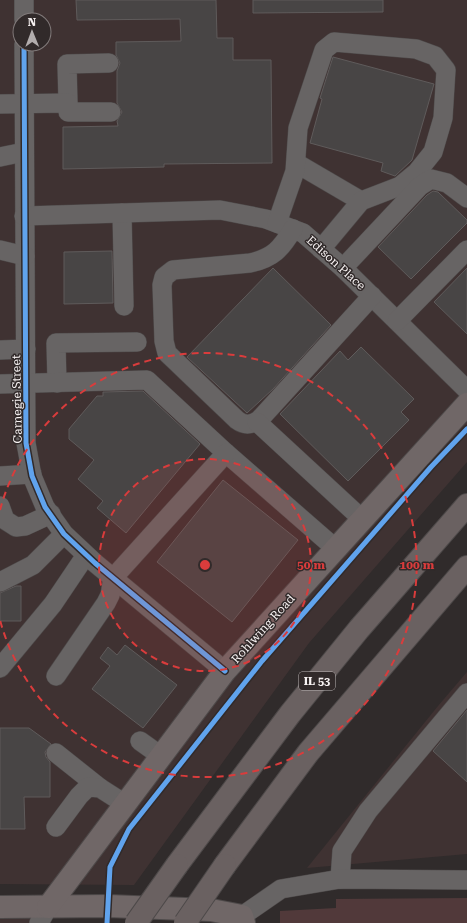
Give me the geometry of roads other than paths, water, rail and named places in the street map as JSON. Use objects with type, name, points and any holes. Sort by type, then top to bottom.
[{"type":"highway","name":"IL 53","points":[[136,923],[177,865],[290,714],[359,629],[467,505]]},
{"type":"highway","points":[[185,923],[225,865],[308,753],[467,568]]},
{"type":"main road","name":"Rohlwing Road","points":[[44,915],[225,671],[467,404]]},
{"type":"main road","points":[[0,907],[44,915],[108,906],[211,910],[243,919]]},
{"type":"street","points":[[24,0],[24,12]]},
{"type":"street","points":[[321,249],[361,201],[400,186],[417,172],[434,152],[443,118],[446,70],[435,56],[416,49],[334,42],[324,50],[298,128],[295,171],[282,247],[260,261],[173,270],[164,277],[162,285],[164,341],[167,353],[243,425],[257,422],[372,296]]},
{"type":"street","name":"Carnegie Street","points":[[24,52],[24,216],[27,383],[26,443],[32,474],[45,507],[64,534],[113,578],[225,671]]},
{"type":"street","points":[[109,63],[68,64],[68,112],[111,112]]},
{"type":"street","points":[[0,104],[68,103]]},
{"type":"street","points":[[0,157],[24,152]]},
{"type":"street","points":[[296,162],[361,201]]},
{"type":"street","points":[[343,268],[420,186],[431,179],[447,182],[467,198]]},
{"type":"street","name":"Edison Place","points":[[24,216],[220,210],[266,219],[303,233],[343,268],[467,390]]},
{"type":"street","points":[[122,213],[124,306]]},
{"type":"street","points":[[0,250],[25,256]]},
{"type":"street","points":[[397,321],[467,250]]},
{"type":"street","points":[[57,383],[56,344],[137,342]]},
{"type":"street","points":[[0,350],[26,349]]},
{"type":"street","points":[[0,384],[147,380],[226,453],[336,549]]},
{"type":"street","points":[[257,422],[362,519]]},
{"type":"street","points":[[56,676],[106,603],[110,595],[113,578],[226,453]]},
{"type":"street","points":[[0,476],[32,474]]},
{"type":"street","points":[[0,506],[4,520],[16,527],[25,526],[51,514]]},
{"type":"street","points":[[0,582],[33,564],[64,534]]},
{"type":"street","points":[[0,668],[53,604],[86,555]]},
{"type":"street","points":[[340,879],[342,851],[368,811],[467,693]]},
{"type":"street","points":[[140,741],[161,756]]},
{"type":"street","points":[[56,753],[100,788],[125,804]]},
{"type":"street","points":[[56,827],[78,796],[88,787],[100,788]]},
{"type":"street","points":[[243,919],[281,889],[340,879],[467,880]]}]
